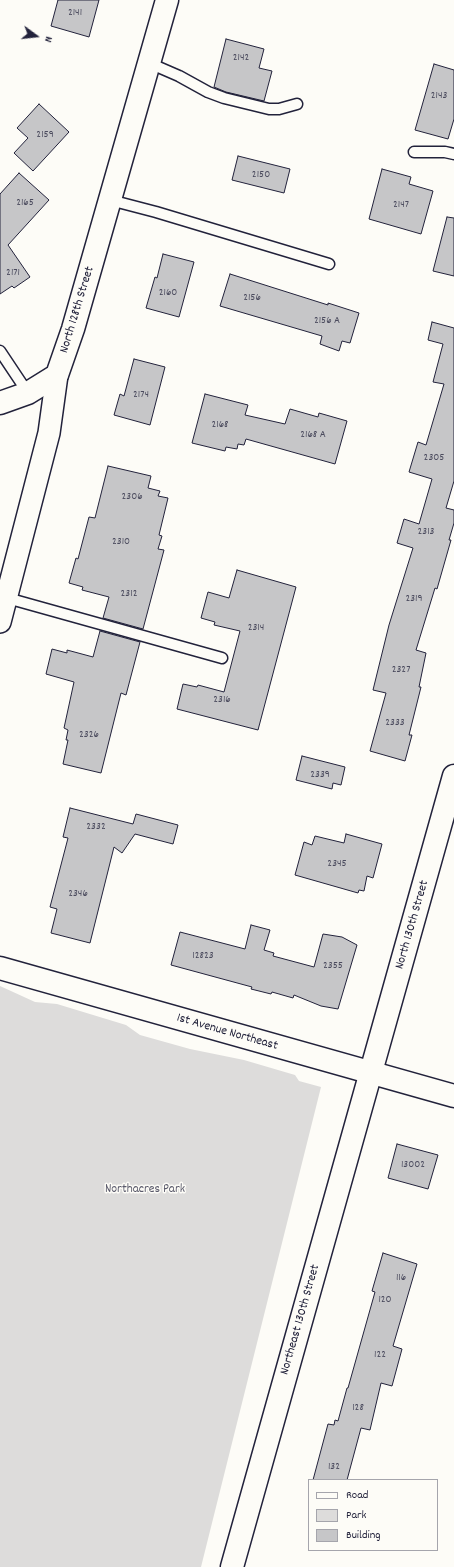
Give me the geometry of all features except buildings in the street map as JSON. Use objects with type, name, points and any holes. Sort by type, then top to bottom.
[{"type":"street","name":"North 128th Street","points":[[0,622],[48,433],[57,375],[73,329],[167,0]]},
{"type":"street","points":[[0,402],[28,394],[57,375]]},
{"type":"street","name":"North 130th Street","points":[[370,1073],[454,776]]},
{"type":"street","name":"1st Avenue Northeast","points":[[0,968],[454,1096]]},
{"type":"street","name":"Northeast 130th Street","points":[[232,1567],[370,1073]]},
{"type":"lane","points":[[149,63],[179,76],[208,92],[224,98],[269,109],[279,109],[297,104]]},
{"type":"lane","points":[[414,152],[445,152],[454,154]]},
{"type":"lane","points":[[110,200],[163,214],[329,264]]},
{"type":"lane","points":[[0,351],[28,394]]},
{"type":"lane","points":[[7,598],[222,658]]},
{"type":"green space","name":"Northacres Park","points":[[0,986],[35,1002],[57,1004],[126,1025],[140,1035],[190,1049],[244,1060],[295,1075],[299,1081],[321,1087],[201,1567],[0,1567]]}]
